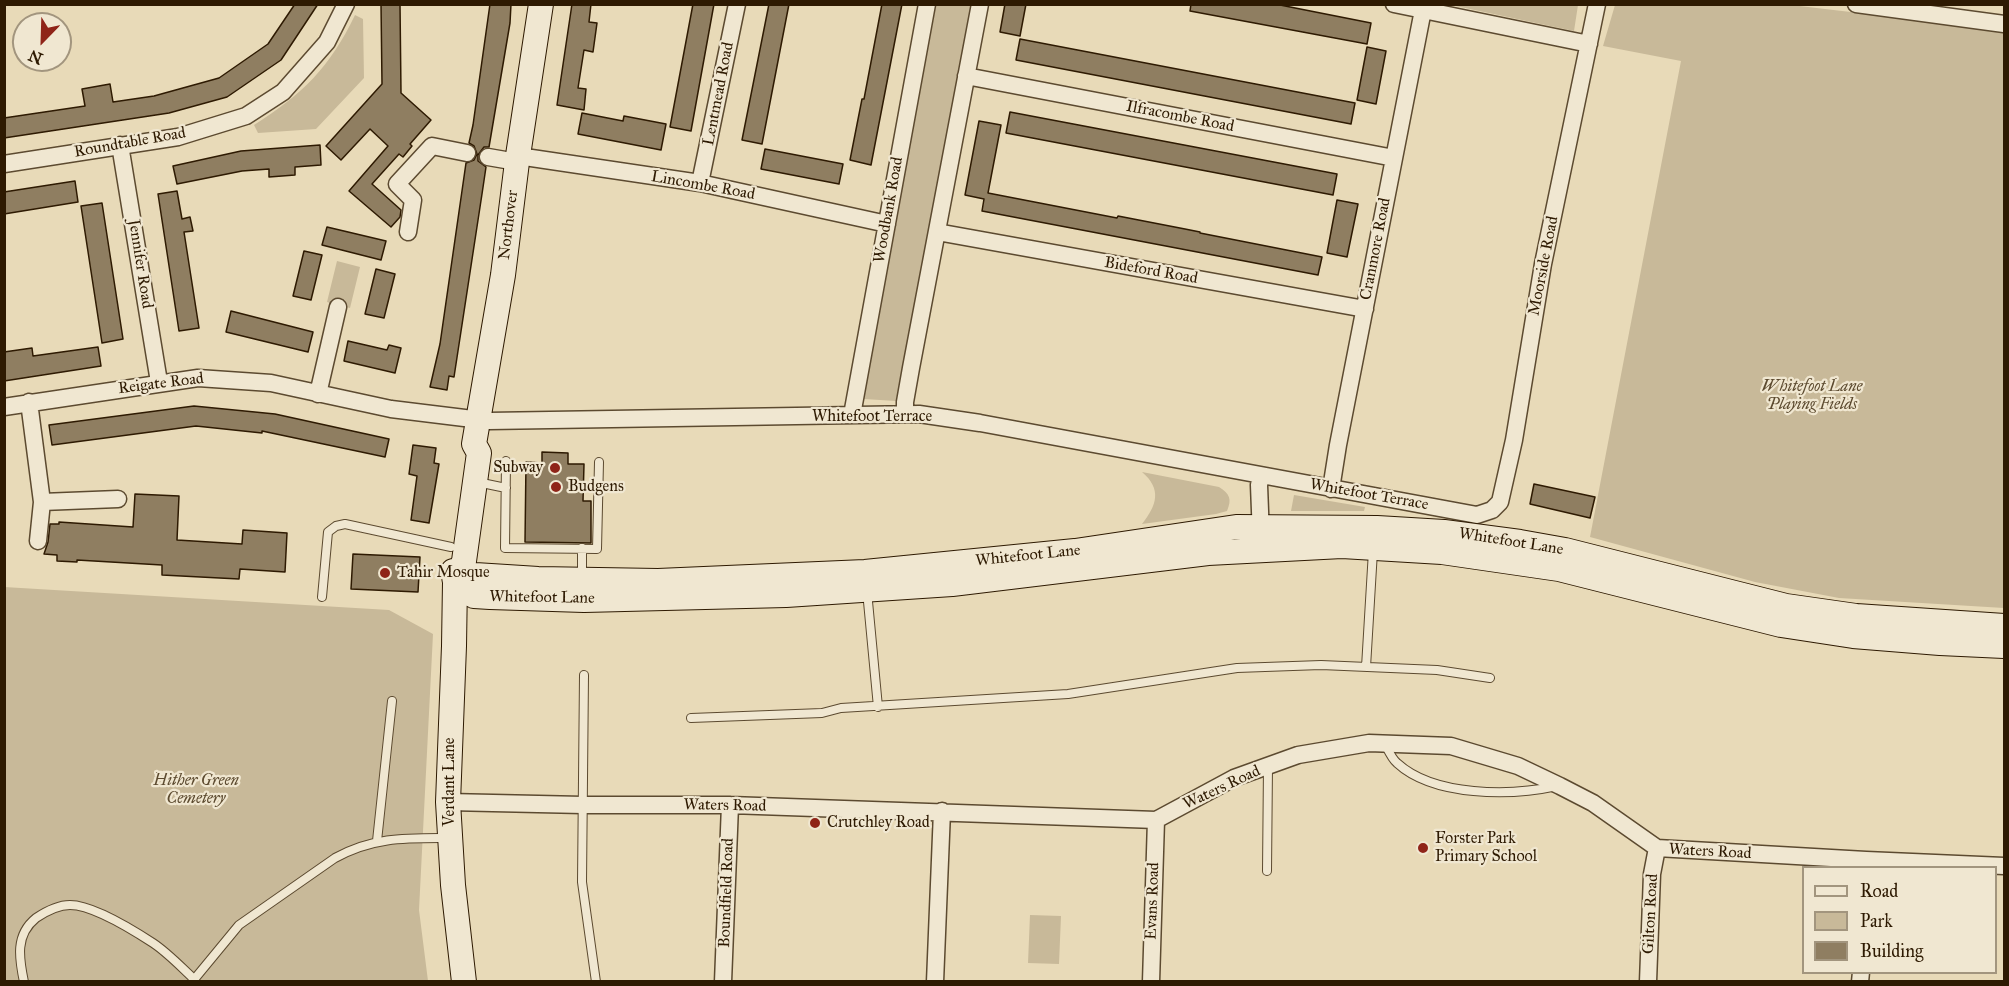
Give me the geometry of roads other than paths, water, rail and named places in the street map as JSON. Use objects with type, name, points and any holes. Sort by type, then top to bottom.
[{"type":"street","name":"Roundtable Road","points":[[4,164],[177,137],[246,116],[283,92],[327,42],[346,4]]},
{"type":"street","name":"Northover","points":[[455,582],[464,561],[479,453],[474,444],[477,419],[503,275],[517,159],[541,4]]},
{"type":"street","name":"Lentmead Road","points":[[700,183],[737,4]]},
{"type":"street","name":"Woodbank Road","points":[[852,415],[927,4]]},
{"type":"street","points":[[905,414],[905,402],[980,4]]},
{"type":"street","points":[[1394,4],[1589,44]]},
{"type":"street","name":"Moorside Road","points":[[1477,515],[1491,510],[1500,502],[1514,440],[1543,264],[1597,4]]},
{"type":"street","points":[[1856,4],[2004,24]]},
{"type":"street","name":"Cranmore Road","points":[[1331,489],[1423,10]]},
{"type":"street","name":"Ilfracombe Road","points":[[966,76],[1394,158]]},
{"type":"street","name":"Jennifer Road","points":[[120,145],[159,382]]},
{"type":"street","points":[[408,232],[413,200],[397,184],[432,146],[467,153]]},
{"type":"street","name":"Lincombe Road","points":[[488,157],[700,183],[887,224]]},
{"type":"street","name":"Bideford Road","points":[[937,232],[1365,309]]},
{"type":"street","points":[[318,394],[338,307]]},
{"type":"street","name":"Reigate Road","points":[[4,407],[159,382],[198,378],[271,383],[391,409],[477,419]]},
{"type":"street","points":[[29,402],[42,502],[38,541]]},
{"type":"street","name":"Whitefoot Terrace","points":[[477,419],[495,421],[919,414],[980,423],[1477,515]]},
{"type":"street","name":"Northover","points":[[455,582],[450,558],[451,547],[467,451],[474,444]]},
{"type":"street","points":[[1261,476],[1259,484],[1261,538]]},
{"type":"street","points":[[42,502],[118,499]]},
{"type":"street","name":"Whitefoot Lane","points":[[455,582],[475,575],[582,580],[952,584],[1196,554],[1261,538],[1377,528],[1444,532],[1610,581],[1781,625],[1853,636],[2004,646]]},
{"type":"street","name":"Whitefoot Lane","points":[[1261,538],[1442,552],[1565,550],[1786,606],[1856,616],[2004,626]]},
{"type":"street","name":"Whitefoot Lane","points":[[455,582],[474,596],[584,600],[707,598],[866,582]]},
{"type":"street","name":"Verdant Lane","points":[[455,582],[448,802],[453,885],[464,981]]},
{"type":"street","name":"Waters Road","points":[[448,802],[730,805],[1156,820],[1234,778],[1298,755],[1369,743],[1450,746],[1518,766],[1560,786],[1603,809],[1657,848],[1866,864],[2004,866]]},
{"type":"street","name":"Boundfield Road","points":[[723,981],[730,805]]},
{"type":"street","points":[[934,981],[942,811]]},
{"type":"street","name":"Evans Road","points":[[1151,981],[1156,820]]},
{"type":"street","name":"Gilton Road","points":[[1648,981],[1652,874],[1657,848]]},
{"type":"lane","points":[[506,461],[505,548],[597,549],[599,462]]},
{"type":"lane","points":[[475,481],[506,488]]},
{"type":"lane","points":[[322,597],[328,532],[336,526],[345,524],[451,547]]},
{"type":"lane","points":[[1366,667],[1373,547]]},
{"type":"lane","points":[[582,548],[582,580]]},
{"type":"lane","points":[[866,582],[878,707]]},
{"type":"lane","points":[[691,718],[822,713],[841,708],[1068,694],[1238,668],[1321,665],[1437,670],[1490,678]]},
{"type":"lane","points":[[584,675],[582,882],[596,981]]},
{"type":"lane","points":[[377,841],[392,701]]},
{"type":"lane","points":[[1385,744],[1396,762],[1434,784],[1508,793],[1560,786]]},
{"type":"lane","points":[[1267,871],[1268,766]]},
{"type":"lane","points":[[24,981],[20,962],[23,933],[30,923],[44,912],[69,905],[104,915],[154,943],[193,980],[239,925],[347,851],[377,841],[405,838],[451,838]]},
{"type":"place","name":"Subway","points":[[555,468]]},
{"type":"place","name":"Budgens","points":[[556,487]]},
{"type":"place","name":"Tahir Mosque","points":[[385,573]]},
{"type":"place","name":"Crutchley Road","points":[[815,823]]},
{"type":"place","name":"Forster Park Primary School","points":[[1423,848]]},
{"type":"park label","name":"Whitefoot Lane Playing Fields","points":[[1812,396]]},
{"type":"park label","name":"Hither Green Cemetery","points":[[196,790]]}]
